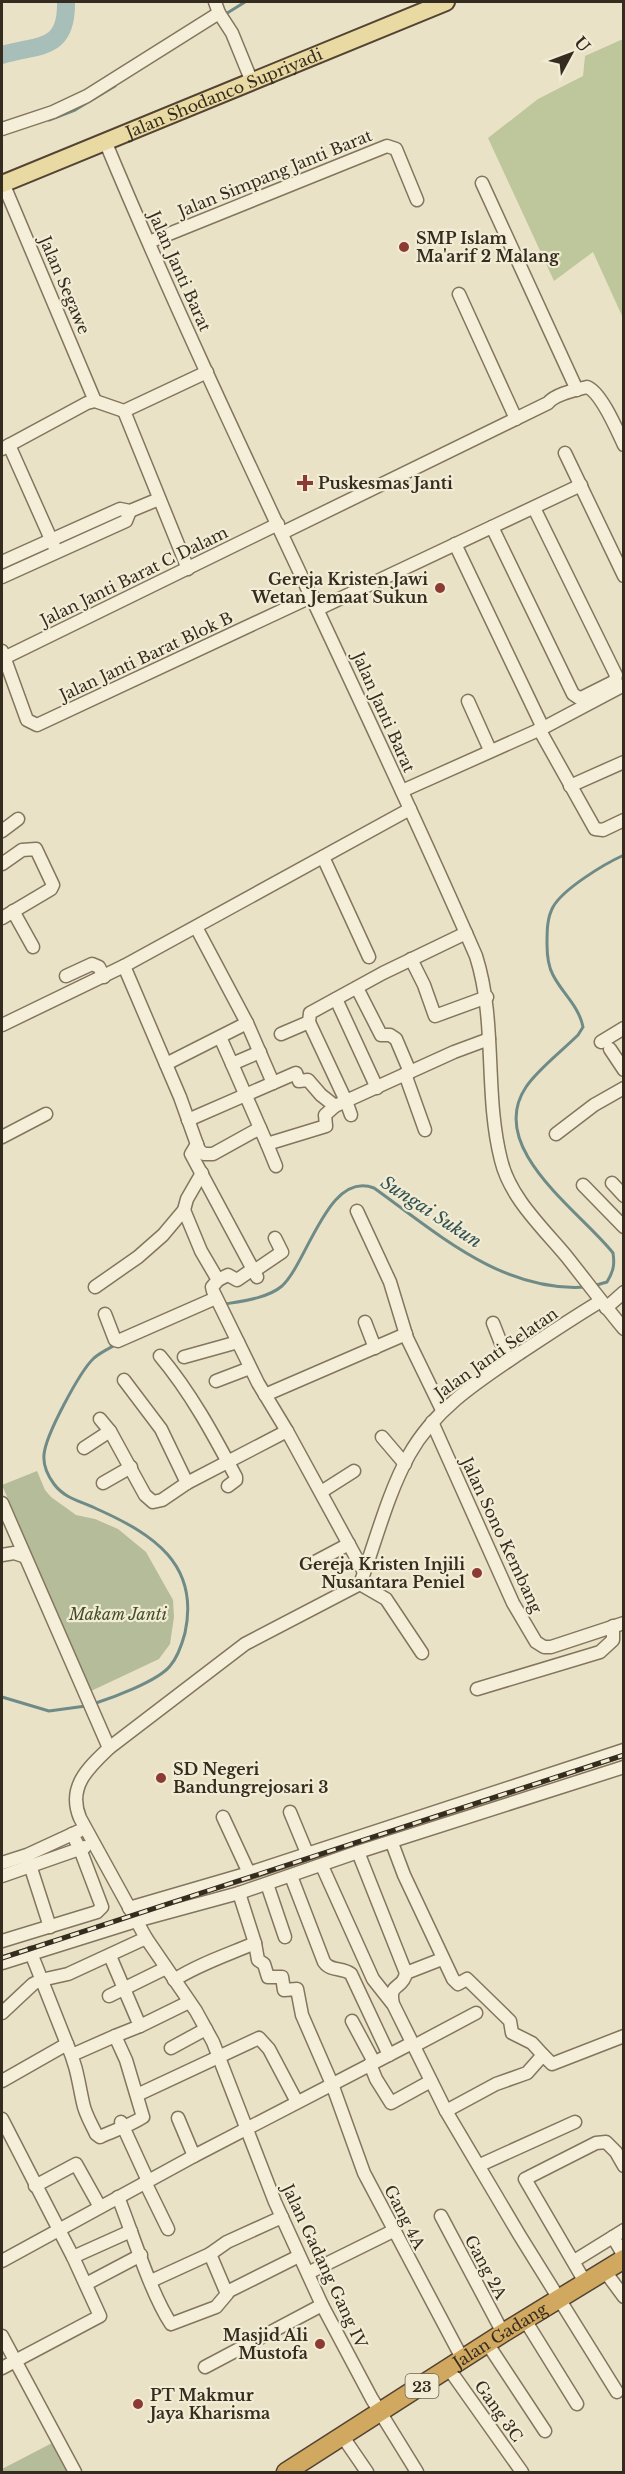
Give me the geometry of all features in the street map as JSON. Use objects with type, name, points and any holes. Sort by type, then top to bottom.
[{"type":"highway","name":"Jalan Gadang","points":[[298,2469],[487,2343],[624,2257]]},
{"type":"main road","name":"Jalan Shodanco Supriyadi","points":[[2,184],[446,2]]},
{"type":"street","points":[[2,129],[53,112],[87,96],[219,12],[232,33],[252,82]]},
{"type":"street","name":"Jalan Janti Barat","points":[[105,141],[207,372],[313,596],[476,956],[487,997],[497,1139],[504,1170],[528,1210],[624,1329]]},
{"type":"street","name":"Jalan Simpang Janti Barat","points":[[149,242],[387,146],[396,148],[417,201]]},
{"type":"street","points":[[482,183],[572,392],[587,387],[595,392],[622,439]]},
{"type":"street","name":"Jalan Segawe","points":[[2,184],[95,401]]},
{"type":"street","points":[[459,294],[516,418]]},
{"type":"street","points":[[57,552],[5,447],[95,401],[124,411],[207,372]]},
{"type":"street","name":"Jalan Janti Barat C Dalam","points":[[27,720],[3,655],[516,418],[562,394],[572,392]]},
{"type":"street","points":[[124,411],[188,569]]},
{"type":"street","points":[[565,453],[624,576]]},
{"type":"street","points":[[318,609],[581,485]]},
{"type":"street","points":[[2,562],[120,509],[130,511],[159,499]]},
{"type":"street","points":[[492,527],[573,694],[579,698],[583,697],[615,681],[615,675],[534,508]]},
{"type":"street","points":[[2,578],[126,521],[130,511]]},
{"type":"street","points":[[455,544],[541,728],[595,829],[603,830],[624,820]]},
{"type":"street","name":"Jalan Janti Barat Blok B","points":[[27,720],[32,724],[43,724],[133,679],[313,596]]},
{"type":"street","points":[[402,791],[541,728],[624,685]]},
{"type":"street","points":[[468,701],[490,750]]},
{"type":"street","points":[[570,786],[624,762]]},
{"type":"street","points":[[2,1024],[104,977],[410,809]]},
{"type":"street","points":[[2,831],[18,819]]},
{"type":"street","points":[[2,864],[22,850],[36,849],[52,881],[51,889],[2,918]]},
{"type":"street","points":[[323,857],[369,957]]},
{"type":"street","points":[[14,911],[33,947]]},
{"type":"street","points":[[196,927],[247,1023],[273,1083]]},
{"type":"street","points":[[351,1115],[340,1103],[309,1022],[310,1013],[411,959],[466,933]]},
{"type":"street","points":[[411,959],[424,985],[435,1016],[487,997]]},
{"type":"street","points":[[66,976],[92,964],[99,967],[104,977]]},
{"type":"street","points":[[124,966],[166,1064],[199,1150],[204,1154],[213,1154],[260,1128]]},
{"type":"street","points":[[357,988],[381,1035],[390,1035],[396,1039],[425,1130]]},
{"type":"street","points":[[336,999],[376,1088]]},
{"type":"street","points":[[280,1034],[309,1022]]},
{"type":"street","points":[[166,1064],[247,1023]]},
{"type":"street","points":[[624,1028],[606,1045],[624,1070]]},
{"type":"street","points":[[220,1037],[276,1166]]},
{"type":"street","points":[[267,1144],[326,1126],[325,1115],[340,1103],[489,1039]]},
{"type":"street","points":[[232,1064],[260,1052]]},
{"type":"street","points":[[188,1120],[296,1073],[299,1081],[308,1080],[321,1095],[340,1103]]},
{"type":"street","points":[[556,1134],[594,1105],[624,1088]]},
{"type":"street","points":[[2,1137],[46,1114]]},
{"type":"street","points":[[197,1144],[191,1154],[255,1272]]},
{"type":"street","points":[[95,1287],[138,1257],[163,1235],[184,1210],[187,1199],[202,1173]]},
{"type":"street","points":[[612,1183],[624,1196]]},
{"type":"street","points":[[583,1185],[624,1227]]},
{"type":"street","points":[[184,1210],[201,1251],[218,1280]]},
{"type":"street","points":[[357,1211],[390,1282],[406,1334],[442,1410]]},
{"type":"street","points":[[275,1238],[285,1257],[237,1280],[228,1275],[218,1280],[212,1287],[216,1299],[250,1368],[349,1544],[362,1578],[382,1594],[422,1653]]},
{"type":"street","name":"Jalan Janti Selatan","points":[[362,1578],[392,1491],[405,1464],[442,1410],[508,1361],[601,1302],[624,1292]]},
{"type":"street","points":[[105,1314],[115,1340],[118,1341],[216,1299]]},
{"type":"street","points":[[364,1322],[375,1348]]},
{"type":"street","points":[[493,1323],[508,1361]]},
{"type":"street","points":[[265,1395],[406,1334]]},
{"type":"street","points":[[184,1357],[238,1342]]},
{"type":"street","points":[[160,1356],[183,1384],[237,1478],[228,1486]]},
{"type":"street","points":[[216,1381],[250,1368]]},
{"type":"street","points":[[124,1380],[161,1429],[187,1483]]},
{"type":"street","points":[[100,1419],[110,1431],[145,1496],[153,1502],[162,1500],[187,1483],[287,1431]]},
{"type":"street","name":"Jalan Sono Kembang","points":[[432,1422],[513,1603],[536,1642],[544,1647],[552,1647],[618,1624]]},
{"type":"street","points":[[84,1448],[110,1431]]},
{"type":"street","points":[[382,1437],[405,1464]]},
{"type":"street","points":[[103,1483],[131,1467]]},
{"type":"street","points":[[321,1492],[354,1471]]},
{"type":"street","points":[[2,1503],[21,1545],[23,1556]]},
{"type":"street","points":[[315,1563],[349,1544]]},
{"type":"street","points":[[2,1555],[14,1553],[27,1560],[85,1698],[109,1748]]},
{"type":"street","name":"Jalan Gadang Gang IV","points":[[362,1578],[245,1644],[109,1748],[82,1776],[76,1790],[76,1809],[146,1938],[206,2029],[282,2217],[322,2306],[380,2414],[417,2472]]},
{"type":"street","points":[[477,1689],[600,1652],[613,1640],[618,1624]]},
{"type":"street","points":[[129,1908],[249,1873],[624,1750]]},
{"type":"street","points":[[2,1964],[136,1921],[239,1893],[358,1852],[624,1767]]},
{"type":"street","points":[[290,1812],[307,1853]]},
{"type":"street","points":[[223,1817],[249,1873]]},
{"type":"street","points":[[2,1876],[86,1828]]},
{"type":"street","points":[[2,1941],[97,1912],[102,1907],[72,1834]]},
{"type":"street","points":[[392,1843],[442,1959],[453,1979],[459,1984],[468,1979],[510,2021],[512,2033],[532,2043],[552,2064],[624,2036]]},
{"type":"street","points":[[2,1863],[29,1861],[94,1844]]},
{"type":"street","points":[[358,1852],[406,1973],[404,1980],[391,1991],[393,2004]]},
{"type":"street","points":[[29,1861],[50,1927]]},
{"type":"street","points":[[322,1866],[373,1979],[393,2004],[446,2110],[520,2236],[617,2392]]},
{"type":"street","points":[[291,1876],[324,1962],[330,1968],[346,1970],[351,1974],[389,2055]]},
{"type":"street","points":[[267,1884],[285,1937]]},
{"type":"street","points":[[174,1980],[198,1965],[212,1962],[255,1943],[239,1893]]},
{"type":"street","points":[[2,2010],[41,1980],[68,1974],[146,1938]]},
{"type":"street","name":"Gang 4A","points":[[255,1943],[258,1960],[264,1964],[268,1977],[282,1977],[284,1990],[297,1990],[302,2015],[332,2084],[364,2173],[456,2364]]},
{"type":"street","points":[[31,1953],[78,2069],[83,2103],[96,2134],[100,2137],[122,2123]]},
{"type":"street","points":[[110,1956],[140,2026]]},
{"type":"street","points":[[406,1973],[442,1959]]},
{"type":"street","points":[[109,1996],[166,1968]]},
{"type":"street","points":[[2,2081],[69,2049],[116,2036],[189,2002]]},
{"type":"street","points":[[2,2261],[297,2102],[476,2013]]},
{"type":"street","points":[[352,2021],[372,2063],[376,2079],[391,2103],[431,2081]]},
{"type":"street","points":[[171,2048],[206,2029]]},
{"type":"street","points":[[116,2036],[144,2116],[129,2126],[122,2123]]},
{"type":"street","points":[[137,2095],[219,2058],[256,2038],[262,2040],[297,2102]]},
{"type":"street","points":[[446,2110],[496,2085],[527,2073],[543,2055]]},
{"type":"street","points":[[178,2118],[194,2156]]},
{"type":"street","points":[[2,2119],[6,2141],[73,2257],[100,2317],[2,2368]]},
{"type":"street","points":[[480,2165],[575,2122]]},
{"type":"street","points":[[122,2123],[168,2229]]},
{"type":"street","points":[[585,2282],[525,2179],[596,2143],[606,2142],[616,2152],[624,2166]]},
{"type":"street","points":[[34,2186],[74,2160],[100,2207]]},
{"type":"street","points":[[118,2197],[151,2281],[172,2324],[216,2307],[227,2292],[299,2256]]},
{"type":"street","name":"Gang 2A","points":[[441,2216],[503,2333]]},
{"type":"street","points":[[151,2281],[282,2217]]},
{"type":"street","points":[[73,2257],[131,2231]]},
{"type":"street","points":[[308,2273],[393,2231]]},
{"type":"street","points":[[574,2261],[618,2234],[624,2257]]},
{"type":"street","points":[[210,2254],[227,2292]]},
{"type":"street","points":[[86,2284],[141,2255]]},
{"type":"street","points":[[604,2270],[624,2297]]},
{"type":"street","points":[[205,2367],[322,2306]]},
{"type":"street","points":[[525,2320],[577,2404]]},
{"type":"street","points":[[2,2336],[75,2472]]},
{"type":"street","points":[[487,2343],[545,2431]]},
{"type":"street","name":"Gang 3C","points":[[456,2364],[522,2472]]},
{"type":"street","points":[[343,2437],[367,2472]]},
{"type":"green space","points":[[624,39],[623,318],[593,252],[554,281],[488,138],[538,99],[583,76],[585,56]]},
{"type":"green space","name":"Makam Janti","points":[[37,1471],[45,1490],[51,1497],[76,1515],[95,1519],[118,1529],[146,1552],[173,1600],[174,1617],[170,1644],[159,1659],[91,1691],[2,1485]]},
{"type":"green space","points":[[54,2442],[72,2472],[2,2472],[2,2469]]},
{"type":"waterway","points":[[2,55],[38,47],[56,38],[65,18],[66,2]]},
{"type":"waterway","points":[[224,15],[245,2]]},
{"type":"waterway","points":[[49,120],[75,110],[115,86]]},
{"type":"waterway","name":"Sungai Sukun","points":[[593,1286],[607,1282],[613,1268],[613,1253],[542,1178],[527,1156],[518,1133],[517,1110],[531,1080],[578,1035],[583,1027],[578,1013],[550,968],[547,934],[551,911],[558,900],[575,885],[624,855]]},
{"type":"waterway","name":"Sungai Sukun","points":[[225,1304],[263,1296],[282,1286],[292,1274],[320,1221],[332,1205],[344,1192],[358,1186],[374,1188],[447,1241],[499,1270],[527,1280],[556,1286],[586,1287]]},
{"type":"waterway","name":"Sungai Sukun","points":[[93,1704],[123,1693],[164,1672],[177,1655],[183,1642],[188,1609],[179,1570],[168,1555],[136,1529],[63,1493],[52,1481],[45,1467],[44,1455],[50,1434],[72,1389],[94,1358],[117,1344]]},
{"type":"waterway","name":"Sungai Sukun","points":[[2,1697],[49,1711],[86,1706]]},
{"type":"railway","points":[[2,1958],[624,1755]]},
{"type":"place","name":"SMP Islam Ma'arif 2 Malang","points":[[404,247]]},
{"type":"place","name":"Puskesmas Janti","points":[[305,483]]},
{"type":"place","name":"Gereja Kristen Jawi Wetan Jemaat Sukun","points":[[440,588]]},
{"type":"place","name":"Gereja Kristen Injili Nusantara Peniel","points":[[477,1573]]},
{"type":"place","name":"SD Negeri Bandungrejosari 3","points":[[161,1778]]},
{"type":"place","name":"Masjid Ali Mustofa","points":[[320,2344]]},
{"type":"place","name":"PT Makmur Jaya Kharisma","points":[[138,2404]]}]
